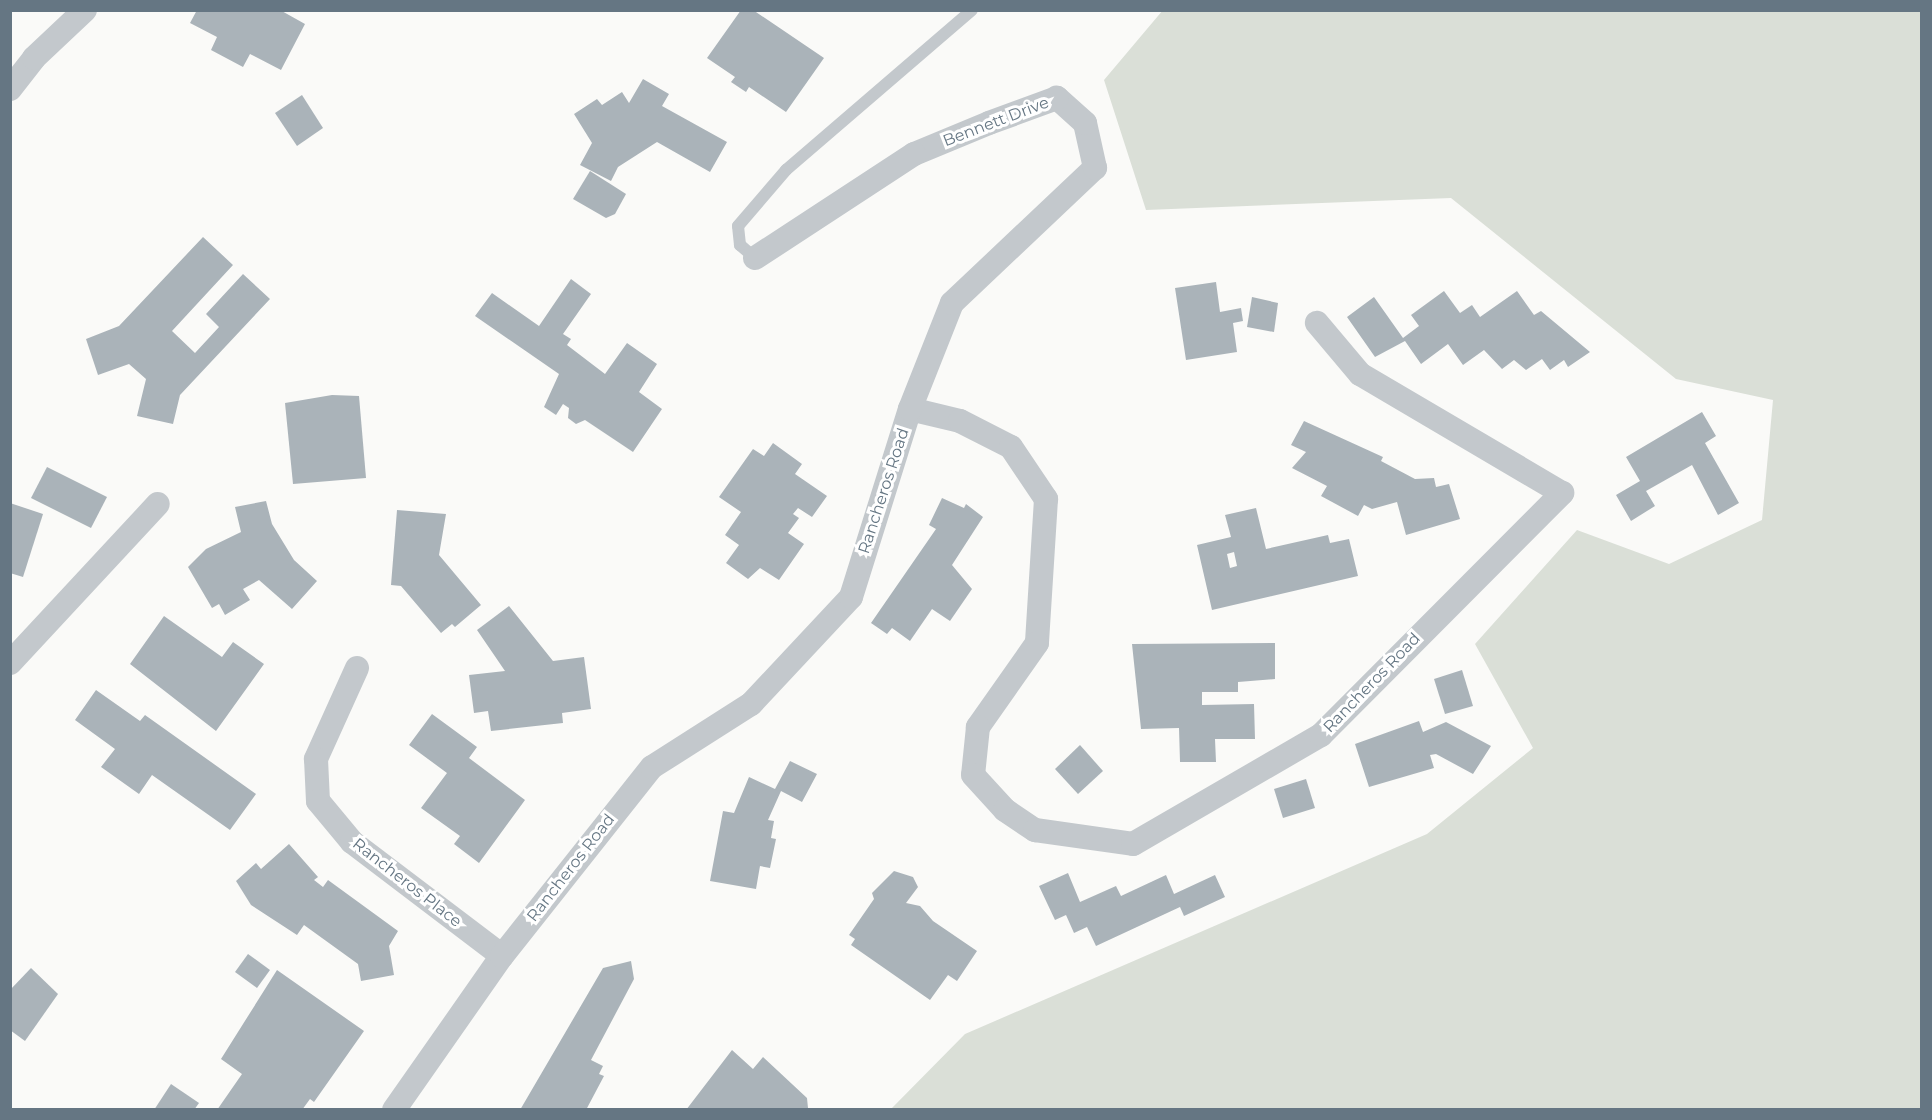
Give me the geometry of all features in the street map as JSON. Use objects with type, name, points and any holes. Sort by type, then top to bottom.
[{"type":"street","points":[[10,89],[34,58],[86,10]]},
{"type":"street","name":"Bennett Drive","points":[[754,258],[914,154],[978,127],[1057,98],[1085,123],[1095,168],[952,303],[910,409]]},
{"type":"street","name":"Rancheros Road","points":[[394,1110],[502,956],[652,767],[751,704],[851,597],[910,409],[960,422],[1011,447],[1046,499],[1037,643],[978,727],[973,775],[1005,810],[1035,830],[1132,844],[1322,735],[1562,493],[1360,374],[1317,323]]},
{"type":"street","points":[[10,663],[158,504]]},
{"type":"street","name":"Rancheros Place","points":[[357,668],[316,759],[318,801],[352,842],[502,956]]},
{"type":"lane","points":[[754,258],[740,245],[738,226],[786,170],[972,10]]},
{"type":"shaded area","points":[[1163,10],[1921,11],[1921,1109],[891,1109],[965,1034],[1427,834],[1533,748],[1475,644],[1577,530],[1669,564],[1762,520],[1773,400],[1676,379],[1451,198],[1146,210],[1104,80]]},
{"type":"building","points":[[197,10],[280,10],[305,24],[281,70],[250,54],[243,67],[211,50],[217,37],[190,23]]},
{"type":"building","points":[[741,10],[753,10],[824,58],[786,112],[749,87],[746,92],[731,82],[735,77],[707,58]]},
{"type":"building","points":[[643,79],[669,94],[662,106],[727,142],[710,172],[657,142],[618,167],[611,181],[580,165],[592,143],[574,114],[597,99],[602,105],[622,92],[629,103]]},
{"type":"building","points":[[302,95],[323,128],[297,146],[275,113]]},
{"type":"building","points":[[590,171],[626,194],[615,214],[606,218],[573,199]]},
{"type":"building","points":[[203,237],[233,265],[172,331],[195,353],[219,327],[206,314],[243,274],[270,299],[180,395],[173,424],[137,416],[146,379],[129,364],[98,375],[86,339],[119,326]]},
{"type":"building","points":[[571,279],[591,294],[563,334],[571,339],[567,345],[605,374],[627,343],[657,364],[639,392],[662,409],[633,452],[585,420],[576,424],[568,418],[569,408],[563,404],[556,415],[544,407],[559,374],[475,316],[492,293],[539,326]]},
{"type":"building","points":[[1216,282],[1220,312],[1241,308],[1243,321],[1233,323],[1237,352],[1186,360],[1175,288]]},
{"type":"building","points":[[1444,291],[1460,313],[1472,305],[1480,317],[1517,291],[1534,315],[1541,311],[1590,352],[1568,367],[1564,360],[1550,370],[1542,359],[1526,370],[1514,360],[1502,369],[1484,350],[1463,365],[1448,344],[1421,364],[1405,341],[1375,357],[1347,317],[1374,297],[1403,338],[1419,326],[1411,315]]},
{"type":"building","points":[[1252,297],[1278,303],[1274,332],[1247,327]]},
{"type":"building","points":[[332,395],[359,396],[366,478],[293,484],[285,403]]},
{"type":"building","points":[[1702,412],[1716,436],[1705,443],[1739,503],[1718,515],[1692,465],[1646,491],[1655,506],[1631,521],[1616,495],[1640,481],[1626,457]]},
{"type":"building","points":[[1304,421],[1383,457],[1381,461],[1415,479],[1434,478],[1436,487],[1449,484],[1460,519],[1406,535],[1397,502],[1372,509],[1364,505],[1358,516],[1321,496],[1327,486],[1292,468],[1306,452],[1291,445]]},
{"type":"building","points":[[773,443],[802,464],[795,474],[827,496],[812,517],[798,508],[793,514],[799,518],[788,533],[804,544],[779,580],[760,568],[748,579],[726,563],[739,545],[725,535],[741,512],[719,497],[753,449],[764,456]]},
{"type":"building","points":[[47,467],[107,497],[91,528],[31,498]]},
{"type":"building","points":[[942,498],[964,508],[966,504],[983,517],[952,565],[972,589],[950,621],[932,609],[910,641],[892,628],[887,634],[871,623],[936,529],[929,525]]},
{"type":"building","points":[[266,501],[272,524],[294,560],[317,581],[292,609],[259,580],[243,589],[250,600],[225,615],[219,604],[212,608],[188,567],[206,549],[241,532],[235,507]]},
{"type":"building","points":[[10,503],[43,514],[23,577],[10,573]]},
{"type":"building","points":[[1256,508],[1266,549],[1328,535],[1330,543],[1349,539],[1358,576],[1212,610],[1197,545],[1231,537],[1225,515]],"holes":[[[1234,552],[1237,566],[1230,568],[1227,554]]]},
{"type":"building","points":[[397,510],[446,514],[439,555],[481,605],[455,627],[452,624],[441,633],[401,586],[391,585]]},
{"type":"building","points":[[509,606],[553,661],[584,657],[591,709],[562,713],[563,723],[491,731],[488,711],[474,713],[469,675],[505,671],[477,630]]},
{"type":"building","points":[[164,616],[222,657],[233,642],[264,664],[216,731],[130,664]]},
{"type":"building","points":[[1275,643],[1275,679],[1238,682],[1238,692],[1202,692],[1202,705],[1254,704],[1255,739],[1215,739],[1216,762],[1180,762],[1179,728],[1141,729],[1132,644]]},
{"type":"building","points":[[1462,670],[1473,706],[1445,714],[1434,679]]},
{"type":"building","points":[[96,690],[140,721],[145,715],[256,794],[230,830],[152,775],[139,794],[101,767],[115,749],[75,720]]},
{"type":"building","points":[[432,714],[477,747],[469,758],[525,800],[479,863],[454,844],[460,836],[421,808],[447,773],[409,745]]},
{"type":"building","points":[[1419,721],[1423,732],[1446,722],[1491,746],[1473,774],[1436,754],[1430,755],[1434,768],[1369,787],[1355,744]]},
{"type":"building","points":[[1080,745],[1103,771],[1078,794],[1055,769]]},
{"type":"building","points":[[790,761],[817,774],[802,802],[781,791],[768,820],[774,821],[771,838],[776,839],[770,868],[760,866],[756,889],[710,881],[723,811],[734,813],[749,777],[775,789]]},
{"type":"building","points":[[1306,779],[1315,808],[1283,818],[1274,789]]},
{"type":"building","points":[[289,844],[318,877],[314,880],[323,887],[328,880],[398,931],[389,946],[394,975],[361,981],[358,964],[304,925],[297,935],[251,905],[236,881],[256,863],[261,869]]},
{"type":"building","points":[[894,871],[913,877],[918,887],[906,903],[920,906],[933,921],[977,951],[957,981],[948,975],[930,1000],[851,945],[855,939],[849,935],[874,899],[872,893]]},
{"type":"building","points":[[1068,873],[1080,902],[1116,886],[1121,896],[1166,875],[1174,894],[1215,875],[1225,897],[1184,916],[1180,907],[1096,946],[1087,927],[1074,933],[1066,915],[1055,920],[1039,886]]},
{"type":"building","points":[[248,954],[270,970],[257,988],[235,972]]},
{"type":"building","points":[[631,961],[634,979],[591,1060],[603,1066],[599,1074],[604,1076],[586,1110],[520,1110],[603,968]]},
{"type":"building","points":[[31,968],[58,994],[25,1041],[10,1030],[10,990]]},
{"type":"building","points":[[277,970],[364,1031],[314,1102],[310,1099],[302,1110],[217,1110],[242,1074],[221,1059]]},
{"type":"building","points":[[732,1050],[753,1069],[763,1057],[807,1098],[808,1108],[686,1110]]},
{"type":"building","points":[[171,1084],[199,1103],[194,1110],[154,1110]]}]
